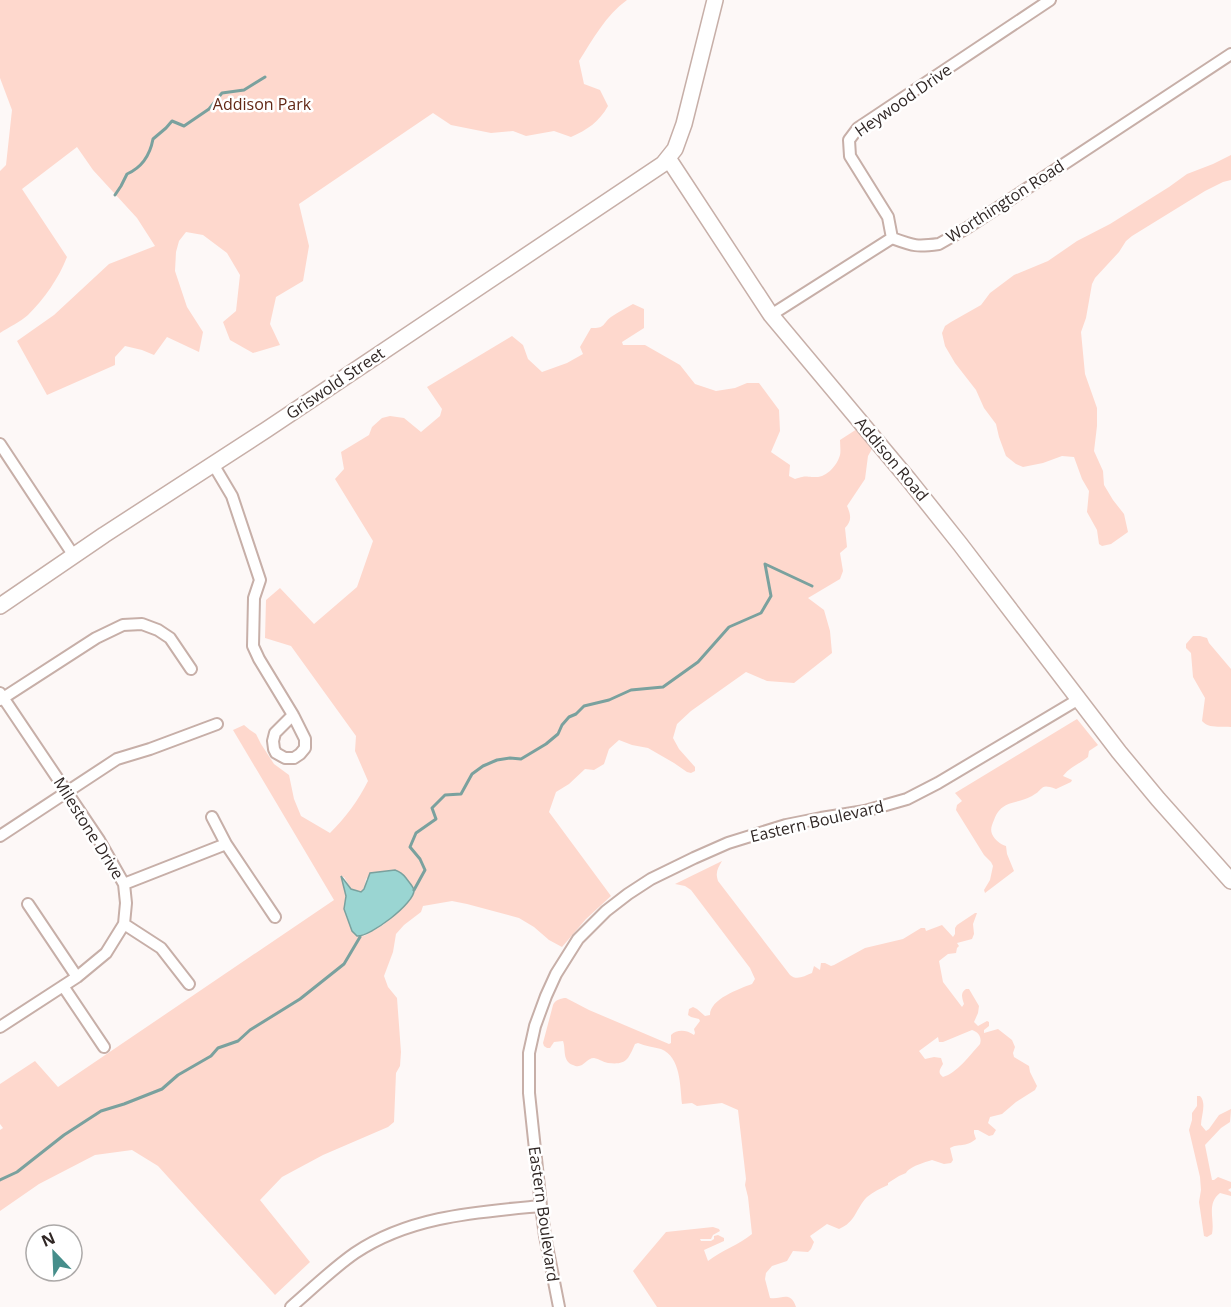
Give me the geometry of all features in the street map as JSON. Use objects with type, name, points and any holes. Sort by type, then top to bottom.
[{"type":"main road","points":[[669,158],[675,149],[684,123],[715,0]]},
{"type":"main road","name":"Addison Road","points":[[669,158],[771,315],[917,489],[1119,752],[1231,881]]},
{"type":"main road","name":"Griswold Street","points":[[0,606],[656,169],[669,158]]},
{"type":"street","name":"Heywood Drive","points":[[892,238],[888,217],[850,156],[849,140],[858,128],[1050,0]]},
{"type":"street","name":"Worthington Road","points":[[892,238],[915,247],[939,244],[967,228],[1231,54]]},
{"type":"street","points":[[771,315],[892,238]]},
{"type":"street","points":[[0,444],[74,556]]},
{"type":"street","points":[[213,464],[232,496],[260,580],[254,598],[253,646],[293,715]]},
{"type":"street","points":[[1,697],[96,638],[123,626],[142,624],[158,630],[170,638],[191,669]]},
{"type":"street","name":"Milestone Drive","points":[[0,1027],[77,977],[106,953],[124,924],[126,903],[124,884],[99,840],[1,697]]},
{"type":"street","name":"Eastern Boulevard","points":[[559,1307],[545,1236],[529,1093],[530,1053],[546,996],[556,974],[578,939],[627,894],[651,879],[694,858],[728,843],[786,825],[865,811],[907,799],[1080,699]]},
{"type":"street","points":[[0,836],[117,759],[217,724]]},
{"type":"street","points":[[212,818],[226,844],[275,917]]},
{"type":"street","points":[[124,884],[226,844]]},
{"type":"street","points":[[28,904],[77,977]]},
{"type":"street","points":[[124,924],[160,948],[189,984]]},
{"type":"street","points":[[63,986],[104,1047]]},
{"type":"street","points":[[291,1307],[356,1253],[401,1229],[453,1216],[542,1206]]},
{"type":"green space","name":"Addison Park","points":[[0,0],[627,0],[606,20],[579,61],[584,84],[600,90],[608,106],[601,117],[587,128],[571,137],[554,131],[526,136],[513,131],[491,133],[451,125],[433,113],[299,204],[309,246],[303,281],[276,297],[270,324],[280,345],[253,353],[230,340],[223,322],[236,311],[240,275],[227,253],[203,235],[186,232],[179,241],[175,271],[187,307],[203,332],[199,352],[167,337],[154,355],[125,346],[115,357],[115,365],[47,395],[17,341],[54,315],[109,264],[155,246],[137,218],[93,170],[77,147],[22,189],[67,257],[55,280],[34,309],[25,318],[0,333],[0,171],[6,165],[12,110],[0,78]]},
{"type":"green space","points":[[1231,155],[1231,180],[1205,191],[1132,236],[1092,284],[1081,332],[1085,374],[1097,408],[1094,451],[1103,471],[1104,485],[1124,514],[1128,532],[1111,544],[1102,546],[1099,544],[1097,530],[1087,512],[1089,491],[1074,457],[1062,456],[1023,467],[1006,456],[996,424],[984,408],[976,390],[955,363],[945,346],[942,333],[945,326],[981,305],[990,293],[1014,275],[1048,261],[1187,174]]},
{"type":"green space","points":[[633,304],[644,309],[644,328],[622,342],[623,345],[645,345],[680,365],[695,384],[716,391],[735,388],[747,383],[759,383],[779,410],[780,431],[771,452],[790,465],[789,476],[795,479],[819,477],[827,473],[839,459],[840,440],[857,429],[872,449],[868,456],[865,479],[847,506],[850,518],[845,528],[847,547],[840,553],[843,571],[840,579],[808,598],[824,610],[830,631],[832,653],[794,683],[767,681],[746,672],[691,711],[677,724],[673,738],[679,749],[695,767],[695,771],[687,772],[648,748],[619,740],[609,749],[604,764],[594,770],[585,769],[569,784],[556,792],[549,812],[611,896],[586,919],[562,947],[519,918],[452,901],[423,906],[421,912],[396,934],[393,952],[384,976],[388,987],[397,998],[401,1052],[400,1066],[396,1073],[394,1122],[388,1127],[323,1155],[282,1177],[260,1200],[310,1262],[275,1295],[158,1166],[132,1150],[95,1155],[39,1184],[0,1211],[0,1130],[3,1128],[0,1124],[0,1084],[35,1061],[58,1087],[334,900],[233,730],[244,725],[256,734],[274,764],[289,775],[294,799],[301,816],[330,833],[351,808],[368,781],[355,751],[356,736],[291,646],[265,638],[266,600],[280,588],[314,624],[357,587],[373,541],[335,479],[344,469],[341,452],[369,435],[372,427],[382,418],[390,416],[404,418],[421,432],[440,416],[442,409],[427,387],[512,336],[523,345],[528,359],[542,372],[567,363],[583,354],[580,347],[591,328],[601,327],[611,317]],"holes":[[[378,872],[409,901],[383,925],[364,936],[352,931],[344,910],[346,896],[342,877],[351,889],[361,892],[366,879]]]},
{"type":"green space","points":[[1193,636],[1207,638],[1231,669],[1231,727],[1212,726],[1202,721],[1205,698],[1193,677],[1191,653],[1186,648],[1186,644]]},
{"type":"green space","points":[[1077,719],[1098,745],[1089,751],[1088,757],[1063,776],[1072,780],[1071,782],[1056,789],[1044,787],[1026,799],[1005,806],[997,813],[991,832],[996,840],[1006,846],[1014,871],[985,893],[984,890],[990,880],[993,866],[956,810],[957,805],[962,801],[955,793]]},
{"type":"green space","points":[[722,861],[717,873],[718,881],[790,975],[795,978],[812,973],[814,966],[820,970],[821,963],[834,965],[865,948],[903,939],[921,928],[925,928],[926,931],[942,925],[953,937],[957,925],[977,913],[973,924],[972,939],[957,943],[959,946],[956,953],[948,954],[939,961],[943,982],[962,1007],[964,1004],[962,994],[969,989],[979,1006],[974,1022],[978,1026],[987,1021],[989,1026],[984,1033],[998,1029],[1012,1040],[1015,1047],[1014,1057],[1029,1066],[1037,1086],[1035,1090],[1002,1114],[990,1117],[988,1123],[996,1130],[993,1135],[989,1136],[974,1130],[976,1139],[969,1144],[950,1148],[953,1160],[951,1163],[944,1164],[932,1160],[914,1167],[867,1197],[845,1226],[839,1229],[827,1224],[810,1236],[814,1242],[808,1252],[793,1251],[787,1261],[772,1266],[766,1273],[765,1279],[770,1298],[788,1297],[796,1307],[657,1307],[633,1271],[666,1232],[713,1227],[719,1229],[720,1231],[713,1235],[711,1239],[700,1239],[711,1241],[714,1236],[718,1235],[724,1238],[724,1241],[704,1250],[708,1261],[752,1234],[738,1110],[722,1103],[697,1106],[692,1103],[682,1104],[676,1065],[668,1053],[661,1049],[638,1043],[623,1062],[608,1063],[594,1058],[576,1066],[567,1061],[563,1041],[554,1042],[550,1048],[544,1046],[543,1043],[553,1005],[560,999],[566,998],[669,1044],[671,1035],[676,1032],[685,1031],[694,1035],[694,1029],[700,1021],[688,1015],[689,1009],[693,1007],[705,1016],[710,1015],[711,1009],[720,999],[752,984],[755,979],[750,968],[691,890],[675,884]],"holes":[[[972,1030],[979,1036],[980,1044],[958,1068],[943,1077],[940,1072],[943,1064],[941,1058],[925,1059],[919,1051],[938,1037],[939,1042],[943,1042]]]},
{"type":"green space","points":[[1197,1096],[1200,1096],[1203,1102],[1201,1125],[1206,1131],[1219,1115],[1231,1109],[1230,1122],[1205,1145],[1212,1180],[1218,1177],[1231,1182],[1231,1188],[1228,1190],[1231,1196],[1220,1193],[1213,1202],[1212,1234],[1207,1237],[1204,1236],[1199,1202],[1200,1177],[1189,1130],[1192,1113],[1197,1106]]},
{"type":"water","points":[[395,870],[403,874],[412,885],[414,890],[412,896],[391,918],[372,931],[357,936],[352,931],[344,909],[346,896],[341,876],[351,889],[361,892],[370,873]]},
{"type":"waterway","points":[[115,195],[127,174],[145,160],[153,139],[172,121],[184,126],[209,109],[222,93],[244,90],[265,77]]},
{"type":"waterway","points":[[414,890],[425,870],[420,859],[410,847],[416,833],[436,819],[432,808],[445,795],[461,794],[472,774],[497,760],[521,759],[546,744],[558,734],[569,717],[584,706],[609,700],[631,690],[663,687],[698,662],[729,627],[761,613],[771,596],[765,564],[812,586]]},
{"type":"waterway","points":[[0,1180],[17,1172],[64,1135],[101,1111],[162,1089],[178,1075],[211,1056],[218,1048],[238,1041],[250,1030],[300,999],[344,964],[360,937]]}]
